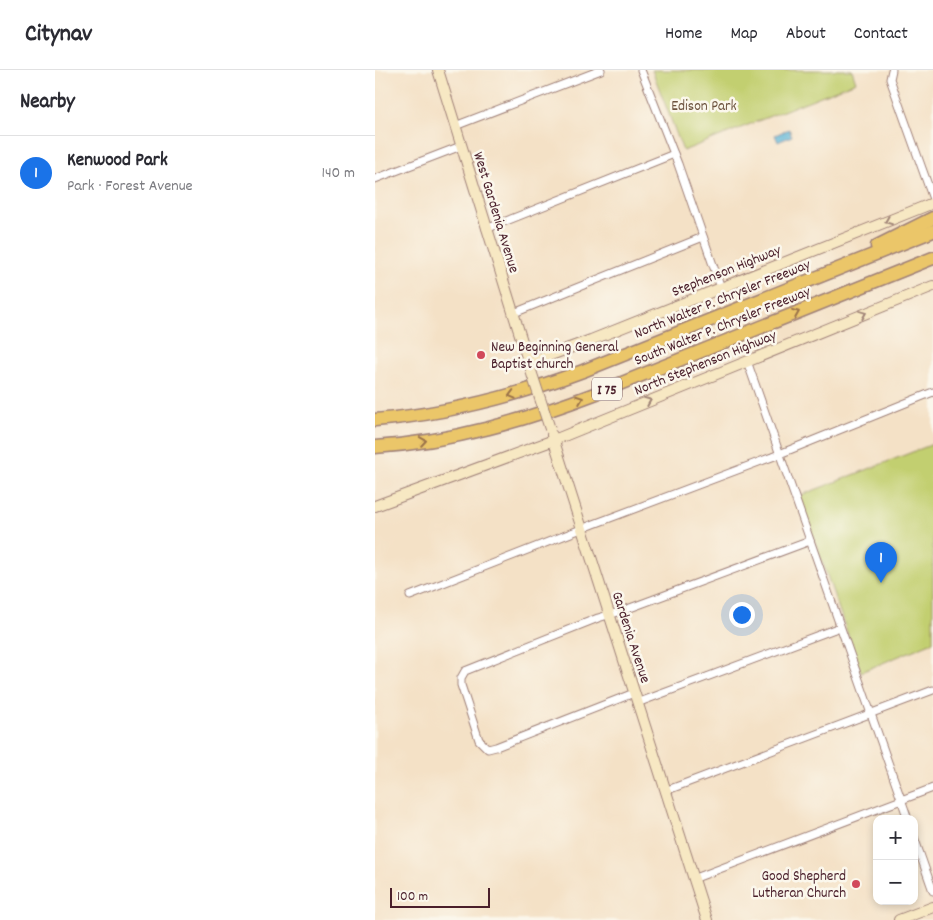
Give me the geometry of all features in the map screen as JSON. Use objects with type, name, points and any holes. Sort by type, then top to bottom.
[{"type":"highway","points":[[838,269],[882,243],[933,218]]},
{"type":"highway","name":"North Walter P. Chrysler Freeway","points":[[375,420],[452,409],[532,389],[583,371],[933,231]]},
{"type":"highway","name":"South Walter P. Chrysler Freeway","points":[[375,447],[457,435],[506,424],[546,412],[933,258]]},
{"type":"highway","points":[[910,267],[933,264]]},
{"type":"main road","name":"West Gardenia Avenue","points":[[438,70],[530,367]]},
{"type":"main road","name":"Stephenson Highway","points":[[530,367],[933,201]]},
{"type":"main road","name":"North Stephenson Highway","points":[[375,506],[552,434],[747,361],[933,286]]},
{"type":"main road","name":"Gardenia Avenue","points":[[530,367],[707,920]]},
{"type":"main road","points":[[899,920],[933,907]]},
{"type":"street","points":[[455,126],[601,70]]},
{"type":"street","points":[[641,70],[674,154],[721,288]]},
{"type":"street","points":[[891,71],[890,79],[933,201]]},
{"type":"street","points":[[375,179],[461,146]]},
{"type":"street","points":[[486,228],[674,154]]},
{"type":"street","points":[[514,313],[703,237]]},
{"type":"street","points":[[747,361],[906,815]]},
{"type":"street","points":[[410,596],[779,454],[933,392]]},
{"type":"street","points":[[810,541],[472,668],[461,675],[461,685],[479,740],[488,748],[497,747],[840,628]]},
{"type":"street","points":[[665,791],[933,690]]},
{"type":"street","points":[[693,878],[933,788]]},
{"type":"street","points":[[918,849],[933,892]]},
{"type":"green space","name":"Edison Park","points":[[652,70],[852,70],[856,82],[683,151]]},
{"type":"green space","points":[[933,444],[933,642],[861,672],[799,496]]},
{"type":"water","points":[[789,129],[792,136],[778,142],[775,135]]},
{"type":"place","name":"New Beginning General Baptist church","points":[[481,355]]},
{"type":"place","name":"Kenwood Park","points":[[881,583]]},
{"type":"place","name":"Good Shepherd Lutheran Church","points":[[856,884]]}]
